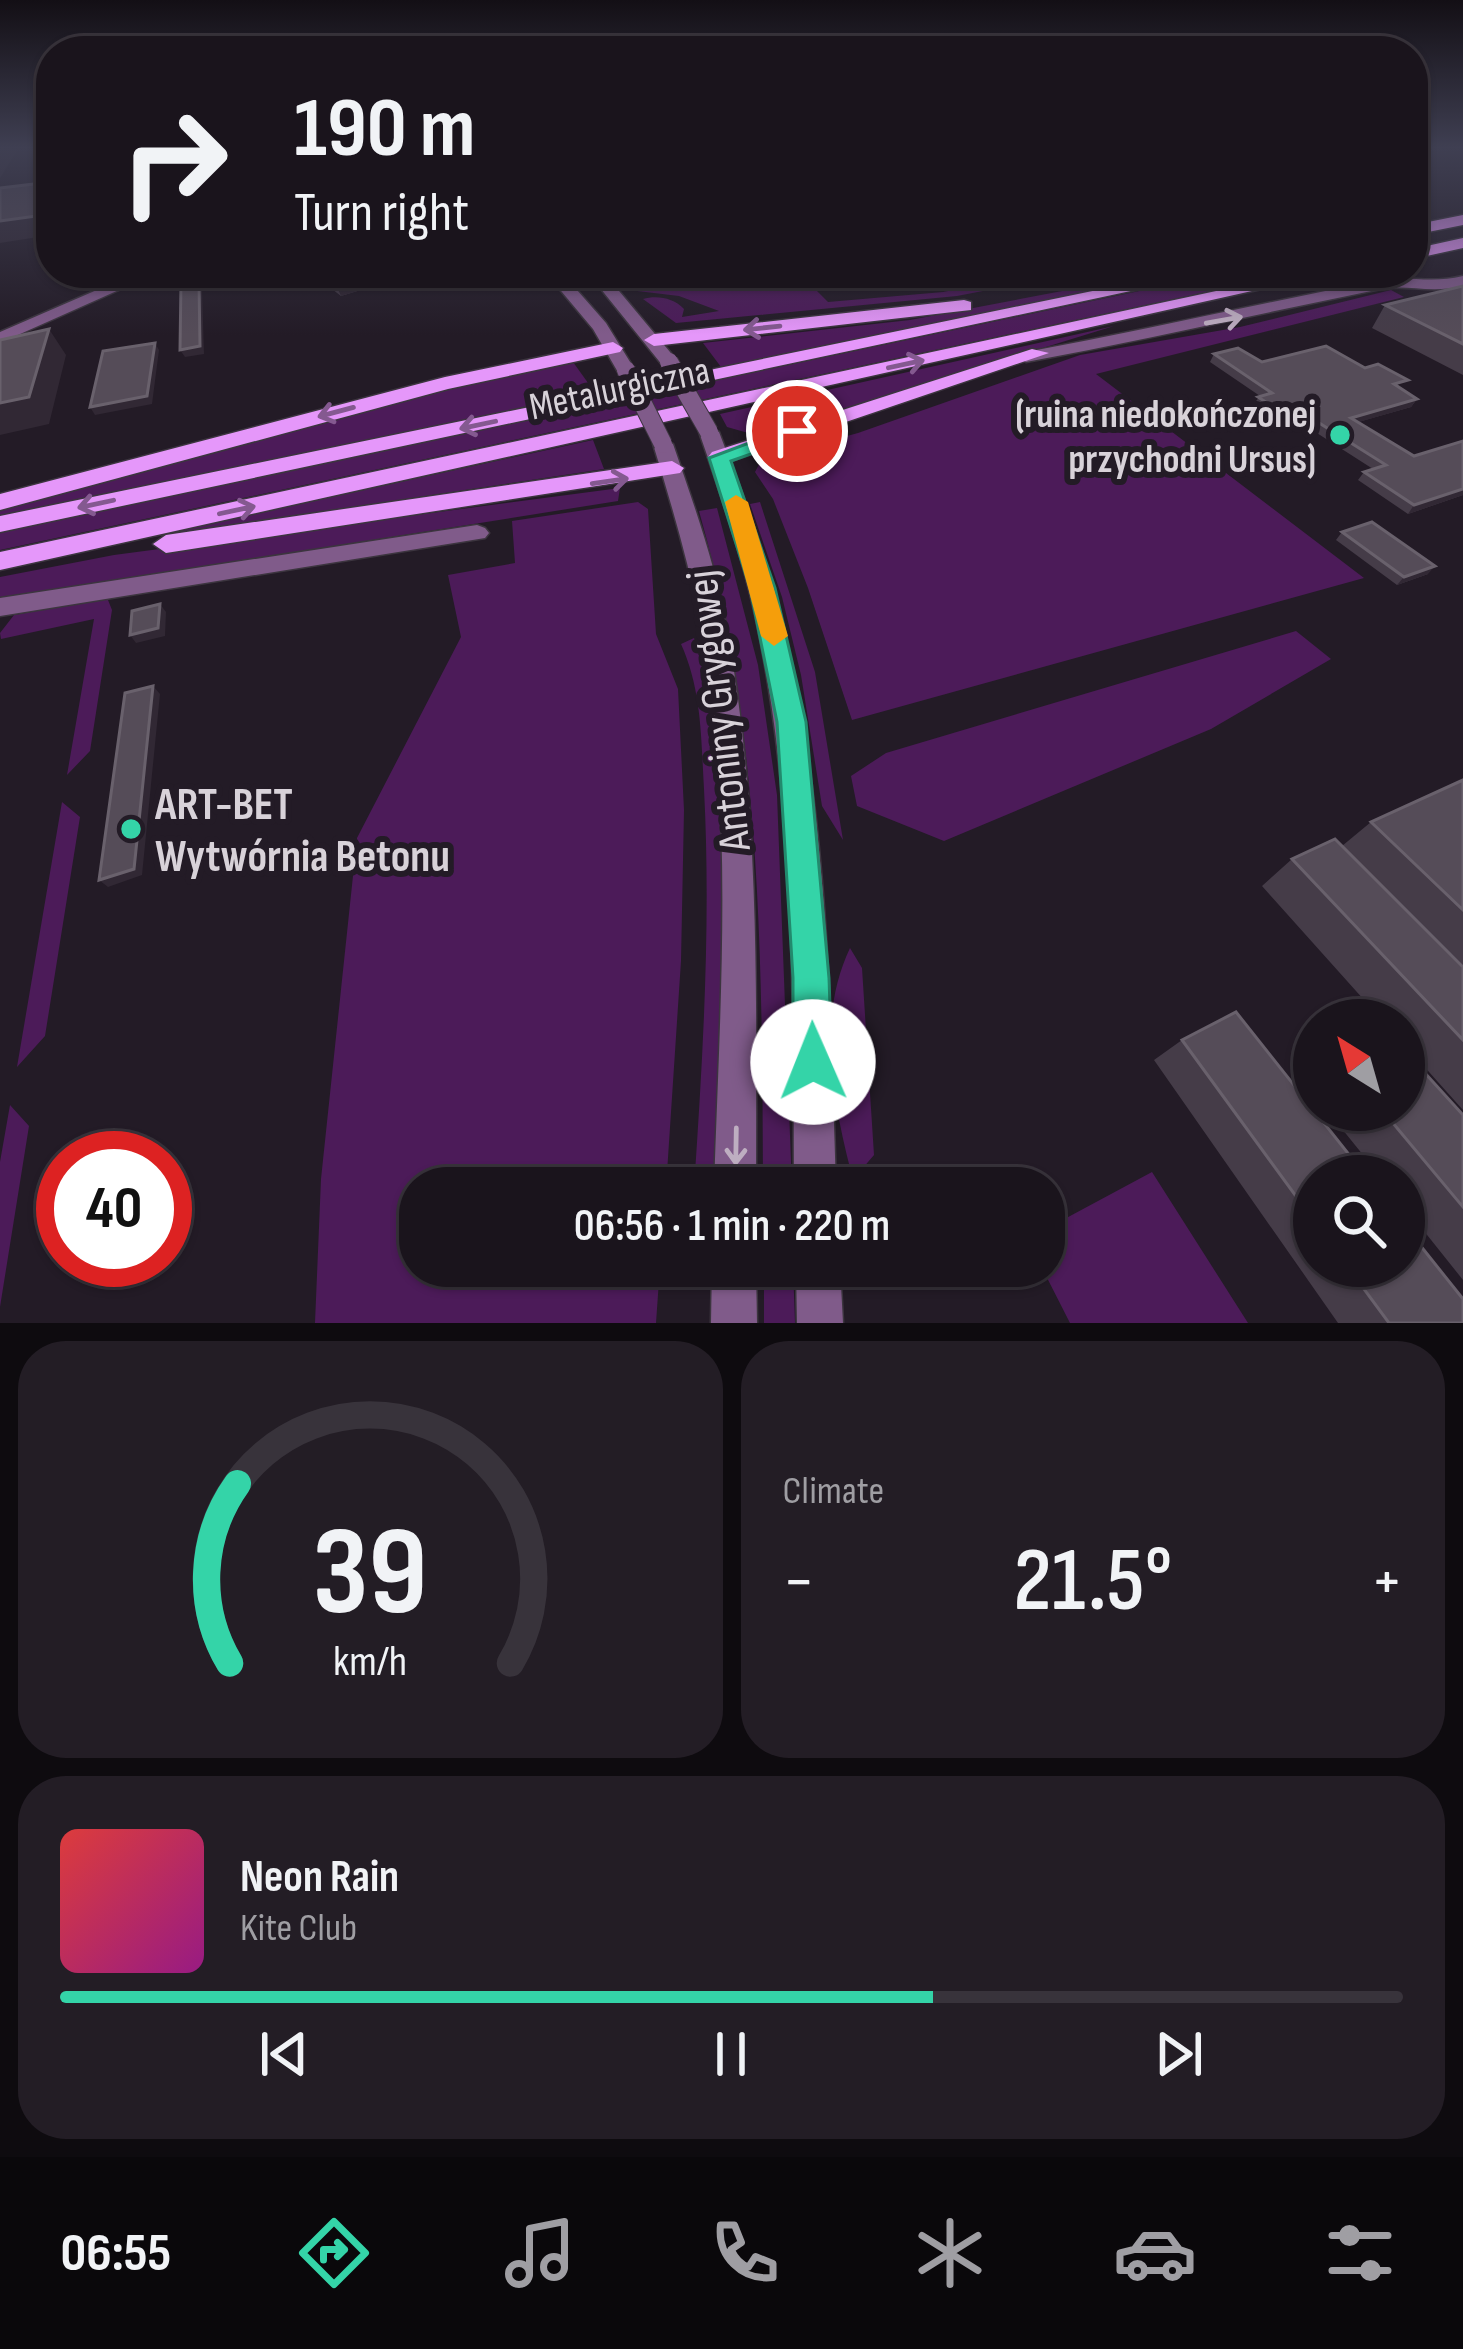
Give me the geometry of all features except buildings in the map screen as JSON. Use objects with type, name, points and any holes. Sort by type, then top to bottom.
[{"type":"main road","points":[[1428,227],[1463,220]]},
{"type":"main road","points":[[1428,251],[1463,243]]},
{"type":"main road","points":[[654,340],[962,306],[1053,288]]},
{"type":"main road","name":"Metalurgiczna","points":[[0,524],[1134,288]]},
{"type":"main road","name":"Metalurgiczna","points":[[0,564],[1256,288]]},
{"type":"main road","points":[[714,445],[1026,357],[1192,302]]},
{"type":"main road","points":[[0,502],[418,390],[613,348]]},
{"type":"main road","points":[[0,564],[668,456]]},
{"type":"street","points":[[1428,287],[1463,281]]},
{"type":"street","points":[[0,338],[115,288]]},
{"type":"street","name":"Antoniny Grygowej","points":[[566,288],[613,348],[668,456],[712,616],[734,785],[735,1167]]},
{"type":"street","name":"Antoniny Grygowej","points":[[609,288],[669,362],[714,445],[763,588],[791,722],[811,978],[815,1167]]},
{"type":"street","points":[[1026,357],[1366,288]]},
{"type":"street","points":[[1434,288],[1463,304]]},
{"type":"street","points":[[613,348],[654,340]]},
{"type":"street","name":"Metalurgiczna","points":[[668,456],[714,445]]},
{"type":"street","points":[[0,607],[478,533]]},
{"type":"street","points":[[734,1287],[734,1323]]},
{"type":"street","points":[[819,1287],[820,1323]]},
{"type":"shaded area","points":[[634,288],[814,288],[828,302],[998,288],[676,323],[643,299],[675,302],[684,309],[682,317],[719,311],[679,296]]},
{"type":"shaded area","points":[[1078,288],[1109,288],[721,367],[703,343],[910,320]]},
{"type":"shaded area","points":[[1154,288],[1225,288],[0,550],[0,531]]},
{"type":"shaded area","points":[[1391,290],[1404,297],[1096,374],[1364,578],[852,720],[808,588],[773,499],[755,472],[762,459],[858,433],[1080,355],[1240,327]]},
{"type":"shaded area","points":[[1114,326],[759,436],[727,427],[720,414]]},
{"type":"shaded area","points":[[573,362],[596,394],[0,517],[0,509],[463,385]]},
{"type":"shaded area","points":[[593,440],[604,469],[134,540]]},
{"type":"shaded area","points":[[620,488],[618,501],[0,599],[0,577],[114,555]]},
{"type":"shaded area","points":[[638,502],[648,509],[656,634],[678,689],[684,810],[681,961],[667,1167],[399,1167],[399,1287],[659,1287],[656,1323],[315,1323],[321,1179],[357,838],[461,637],[448,575],[515,563],[512,521]]},
{"type":"shaded area","points":[[760,502],[815,672],[843,840],[822,806],[801,675],[782,597],[750,504]]},
{"type":"shaded area","points":[[717,508],[758,665],[777,795],[791,1167],[763,1167],[759,932],[747,762],[720,594],[699,511]]},
{"type":"shaded area","points":[[108,600],[112,610],[90,751],[67,775],[94,619],[1,639],[0,633],[14,615]]},
{"type":"shaded area","points":[[1296,631],[1331,659],[1211,729],[944,841],[857,806],[851,776],[886,753]]},
{"type":"shaded area","points":[[694,638],[705,671],[721,825],[722,981],[715,1167],[695,1167],[705,988],[706,839],[699,715],[681,644]]},
{"type":"shaded area","points":[[62,802],[80,817],[45,1036],[17,1067]]},
{"type":"shaded area","points":[[850,948],[862,968],[874,1155],[864,1167],[850,1167],[833,1085],[831,1029]]},
{"type":"shaded area","points":[[10,1105],[29,1126],[0,1307],[0,1162]]},
{"type":"shaded area","points":[[1152,1172],[1248,1323],[1070,1323],[1052,1287],[1065,1287],[1065,1219]]},
{"type":"shaded area","points":[[764,1287],[794,1287],[795,1323],[764,1323]]},
{"type":"slow traffic","points":[[736,502],[774,636]]},
{"type":"place","name":"(ruina niedokończonej przychodni Ursus)","points":[[1340,435]]},
{"type":"place","name":"ART-BET Wytwórnia Betonu","points":[[131,829]]},
{"type":"route","points":[[797,431],[720,458],[752,547],[791,722],[813,1062]]}]
